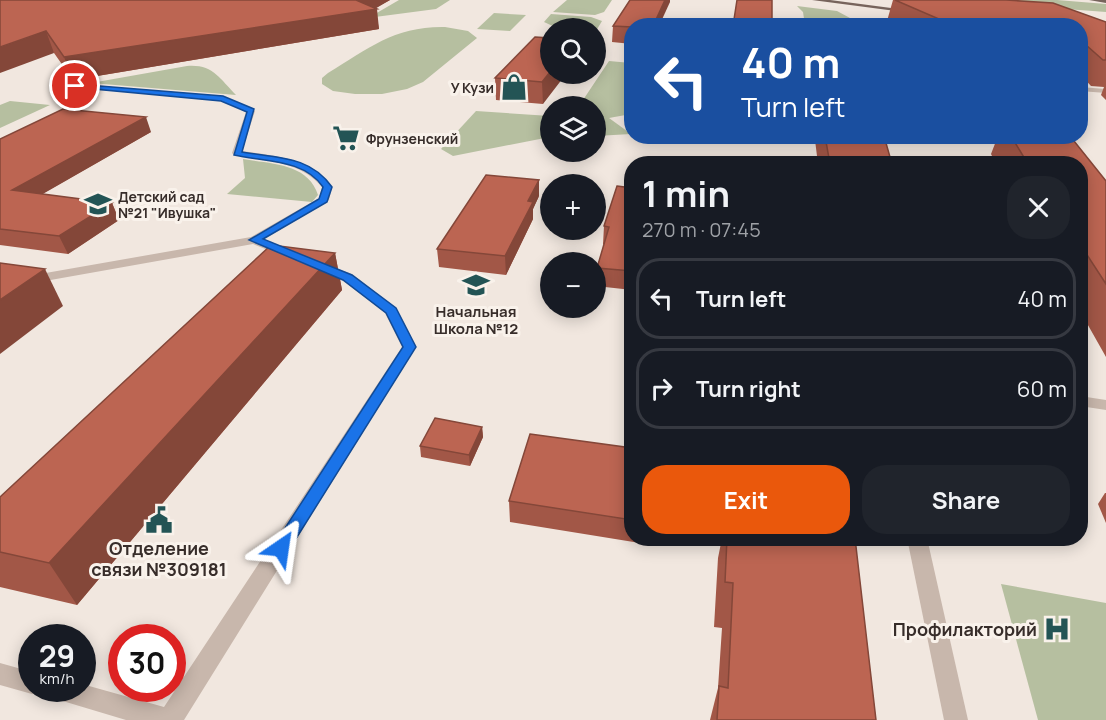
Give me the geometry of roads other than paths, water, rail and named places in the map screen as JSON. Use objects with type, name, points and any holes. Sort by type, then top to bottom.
[{"type":"main road","points":[[815,0],[920,11]]},
{"type":"main road","points":[[1092,0],[1106,1]]},
{"type":"street","points":[[0,285],[255,240],[324,200],[327,187],[319,175],[304,166],[237,153],[251,111],[223,98],[54,84]]},
{"type":"street","points":[[1088,90],[1106,91]]},
{"type":"street","points":[[96,700],[169,720],[409,347],[391,311],[347,277],[255,240]]},
{"type":"street","points":[[1088,402],[1106,405]]},
{"type":"street","points":[[919,546],[956,720]]},
{"type":"street","points":[[0,674],[18,678]]},
{"type":"place","name":"У Кузи","points":[[514,87]]},
{"type":"place","name":"Фрунзенский","points":[[346,138]]},
{"type":"place","name":"Детский сад №21 \"Ивушка\"","points":[[98,204]]},
{"type":"place","name":"Начальная Школа №12","points":[[476,285]]},
{"type":"place","name":"Отделение связи №309181","points":[[159,520]]},
{"type":"place","name":"Профилакторий","points":[[1057,629]]}]
